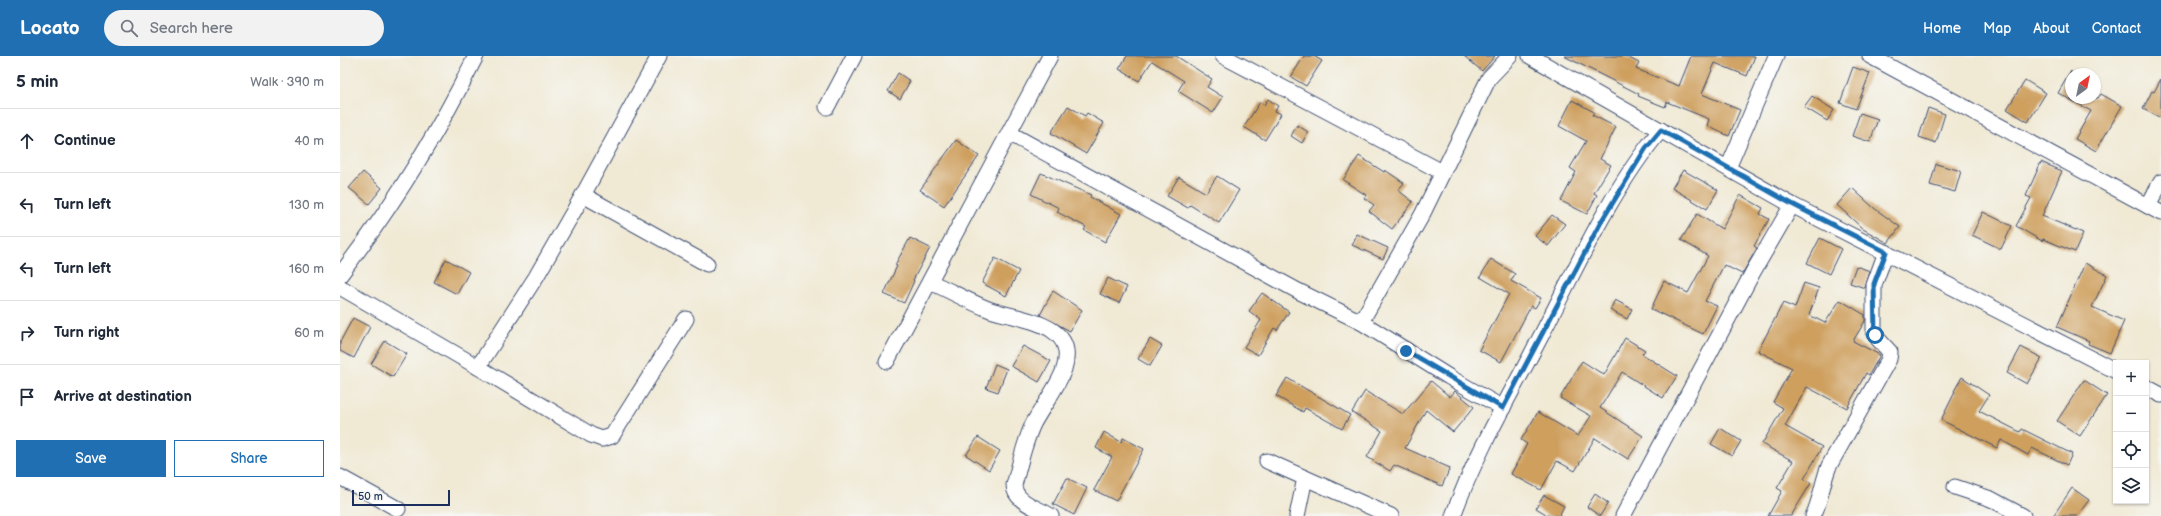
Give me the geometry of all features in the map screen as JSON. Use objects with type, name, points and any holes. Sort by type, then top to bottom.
[{"type":"street","points":[[340,275],[367,239],[412,169],[457,94],[476,56]]},
{"type":"street","points":[[478,367],[536,277],[659,56]]},
{"type":"street","points":[[827,107],[854,56]]},
{"type":"street","points":[[887,361],[1050,56]]},
{"type":"street","points":[[1223,56],[1442,172]]},
{"type":"street","points":[[1361,322],[1422,215],[1489,78],[1510,56]]},
{"type":"street","points":[[1530,56],[1792,204],[2113,369]]},
{"type":"street","points":[[1728,168],[1776,56]]},
{"type":"street","points":[[1870,56],[2155,210],[2161,182]]},
{"type":"street","points":[[1453,516],[1478,455],[1601,222],[1646,148],[1661,130]]},
{"type":"street","points":[[1009,133],[1298,290],[1361,322],[1449,377],[1503,408]]},
{"type":"street","points":[[583,195],[707,264]]},
{"type":"street","points":[[1623,516],[1750,278],[1792,204]]},
{"type":"street","points":[[1813,516],[1820,500],[1824,477],[1829,466],[1889,359],[1890,352],[1875,335],[1873,292],[1874,284],[1886,252]]},
{"type":"street","points":[[930,282],[988,309],[1033,321],[1052,330],[1063,339],[1067,354],[1064,369],[1028,437],[1014,485],[1014,491],[1018,498],[1047,515]]},
{"type":"street","points":[[340,287],[592,435],[602,439],[612,436],[686,319]]},
{"type":"street","points":[[2149,388],[2161,394]]},
{"type":"street","points":[[1267,461],[1392,516]]},
{"type":"street","points":[[340,477],[398,509]]},
{"type":"street","points":[[1297,516],[1306,478]]},
{"type":"street","points":[[1955,487],[1991,499],[2023,516]]},
{"type":"building","points":[[1127,56],[1176,56],[1212,79],[1207,87],[1223,97],[1213,113],[1178,91],[1184,81],[1152,61],[1139,81],[1119,69]]},
{"type":"building","points":[[1304,56],[1314,56],[1322,61],[1306,86],[1291,77]]},
{"type":"building","points":[[1464,56],[1495,56],[1482,71]]},
{"type":"building","points":[[1564,56],[1625,56],[1639,63],[1636,69],[1679,86],[1691,56],[1755,56],[1747,76],[1715,63],[1702,94],[1740,110],[1729,136],[1707,126],[1709,119],[1667,102],[1665,107],[1638,96],[1639,94]]},
{"type":"building","points":[[1853,67],[1870,73],[1856,109],[1840,103]]},
{"type":"building","points":[[898,73],[910,81],[900,99],[888,91]]},
{"type":"building","points":[[2161,79],[2161,118],[2143,109],[2152,91],[2154,92]]},
{"type":"building","points":[[2025,80],[2046,93],[2028,122],[2007,109]]},
{"type":"building","points":[[2065,81],[2065,97],[2058,93]]},
{"type":"building","points":[[2101,94],[2122,106],[2096,151],[2075,139],[2091,111],[2078,104],[2101,104]]},
{"type":"building","points":[[1812,96],[1834,110],[1827,121],[1804,107]]},
{"type":"building","points":[[1268,99],[1278,106],[1275,111],[1281,114],[1265,140],[1244,127],[1260,102],[1264,105]]},
{"type":"building","points":[[1572,100],[1594,112],[1592,115],[1616,127],[1600,159],[1611,165],[1594,193],[1597,195],[1587,214],[1561,201],[1576,172],[1570,168],[1586,141],[1559,126]]},
{"type":"building","points":[[1068,106],[1085,116],[1087,113],[1104,123],[1086,154],[1051,133]]},
{"type":"building","points":[[1928,108],[1945,114],[1936,143],[1919,137]]},
{"type":"building","points":[[1860,113],[1878,119],[1870,142],[1852,136]]},
{"type":"building","points":[[1297,125],[1308,132],[1302,143],[1291,136]]},
{"type":"building","points":[[956,140],[979,156],[944,206],[920,190]]},
{"type":"building","points":[[1359,156],[1384,172],[1385,170],[1404,183],[1398,190],[1413,202],[1392,229],[1369,211],[1374,205],[1364,198],[1366,195],[1343,180]]},
{"type":"building","points":[[2041,162],[2062,171],[2042,216],[2083,233],[2075,252],[2043,239],[2042,241],[2016,226],[2031,198],[2026,196]]},
{"type":"building","points":[[1936,164],[1961,171],[1955,192],[1930,185]]},
{"type":"building","points":[[1683,170],[1718,190],[1707,209],[1672,188]]},
{"type":"building","points":[[363,172],[382,188],[369,204],[349,188]]},
{"type":"building","points":[[1041,173],[1091,195],[1090,197],[1121,214],[1105,242],[1084,230],[1086,227],[1057,212],[1059,208],[1031,194]]},
{"type":"building","points":[[1217,176],[1239,190],[1219,223],[1190,205],[1188,208],[1167,196],[1179,177],[1206,193]]},
{"type":"building","points":[[1852,188],[1874,208],[1900,227],[1888,243],[1863,229],[1837,205]]},
{"type":"building","points":[[1740,195],[1763,208],[1760,214],[1769,219],[1754,246],[1757,248],[1742,274],[1724,265],[1705,301],[1717,306],[1703,334],[1651,309],[1664,281],[1688,293],[1708,256],[1681,240],[1697,214],[1722,229]]},
{"type":"building","points":[[1983,212],[2012,226],[2001,249],[1972,235]]},
{"type":"building","points":[[1552,215],[1565,224],[1548,246],[1535,236]]},
{"type":"building","points":[[1357,234],[1388,248],[1383,259],[1352,245]]},
{"type":"building","points":[[910,238],[930,248],[913,280],[914,281],[904,303],[884,294],[897,266],[895,265]]},
{"type":"building","points":[[1820,238],[1841,249],[1829,274],[1807,263]]},
{"type":"building","points":[[995,258],[1019,271],[1006,296],[982,283]]},
{"type":"building","points":[[446,259],[469,272],[457,294],[434,282]]},
{"type":"building","points":[[1491,259],[1515,274],[1511,281],[1541,298],[1535,308],[1531,306],[1501,362],[1479,350],[1509,294],[1480,277]]},
{"type":"building","points":[[2085,263],[2107,275],[2092,307],[2124,321],[2110,353],[2088,344],[2089,341],[2057,327]]},
{"type":"building","points":[[1856,266],[1870,271],[1865,288],[1850,283]]},
{"type":"building","points":[[1108,278],[1127,287],[1119,303],[1100,294]]},
{"type":"building","points":[[1804,283],[1819,288],[1809,315],[1825,323],[1840,300],[1865,315],[1865,321],[1853,341],[1880,355],[1869,375],[1866,373],[1847,408],[1807,387],[1785,426],[1822,447],[1804,479],[1811,483],[1791,516],[1768,516],[1782,491],[1777,488],[1793,461],[1762,444],[1783,408],[1773,402],[1792,368],[1758,351],[1783,303],[1795,308]]},
{"type":"building","points":[[1053,291],[1082,310],[1070,331],[1040,315]]},
{"type":"building","points":[[1262,293],[1289,312],[1277,330],[1274,328],[1258,355],[1244,347],[1261,320],[1249,311]]},
{"type":"building","points":[[1615,300],[1632,309],[1627,319],[1610,310]]},
{"type":"building","points":[[353,318],[370,327],[354,358],[340,351],[340,342]]},
{"type":"building","points":[[1625,338],[1645,350],[1642,354],[1677,376],[1663,398],[1622,372],[1600,408],[1643,436],[1628,459],[1595,438],[1575,471],[1557,461],[1541,490],[1511,474],[1527,444],[1521,440],[1538,412],[1578,436],[1591,416],[1560,398],[1582,361],[1604,375]]},
{"type":"building","points":[[1150,339],[1162,346],[1150,366],[1138,359]]},
{"type":"building","points":[[385,341],[407,354],[393,377],[371,364]]},
{"type":"building","points":[[1023,346],[1051,361],[1039,382],[1011,366]]},
{"type":"building","points":[[2021,347],[2042,358],[2027,384],[2007,373]]},
{"type":"building","points":[[995,364],[1007,369],[998,392],[986,388]]},
{"type":"building","points":[[1962,377],[1989,395],[1979,411],[2020,432],[2022,429],[2072,454],[2067,465],[2032,448],[2028,455],[2001,440],[1997,448],[1941,420]]},
{"type":"building","points":[[1287,378],[1350,415],[1342,429],[1305,408],[1303,412],[1276,396]]},
{"type":"building","points":[[2084,380],[2107,395],[2080,436],[2057,421]]},
{"type":"building","points":[[1431,381],[1450,397],[1455,391],[1474,407],[1453,432],[1426,410],[1405,448],[1450,468],[1442,486],[1394,465],[1390,471],[1367,457],[1382,431],[1352,412],[1365,391],[1403,414]]},
{"type":"building","points":[[1720,428],[1741,441],[1732,456],[1711,444]]},
{"type":"building","points":[[1104,432],[1121,442],[1123,438],[1144,449],[1116,501],[1094,490],[1112,457],[1096,448]]},
{"type":"building","points":[[978,437],[1000,451],[989,470],[966,455]]},
{"type":"building","points":[[1067,478],[1087,488],[1074,515],[1053,504]]},
{"type":"building","points":[[2072,488],[2089,500],[2077,516],[2053,516]]},
{"type":"building","points":[[1595,494],[1608,503],[1600,516],[1587,507]]},
{"type":"building","points":[[1544,495],[1564,506],[1559,516],[1549,516],[1536,508]]},
{"type":"route","points":[[1406,351],[1503,408],[1601,222],[1646,148],[1661,130],[1792,204],[1886,252],[1874,284],[1875,335]]}]
